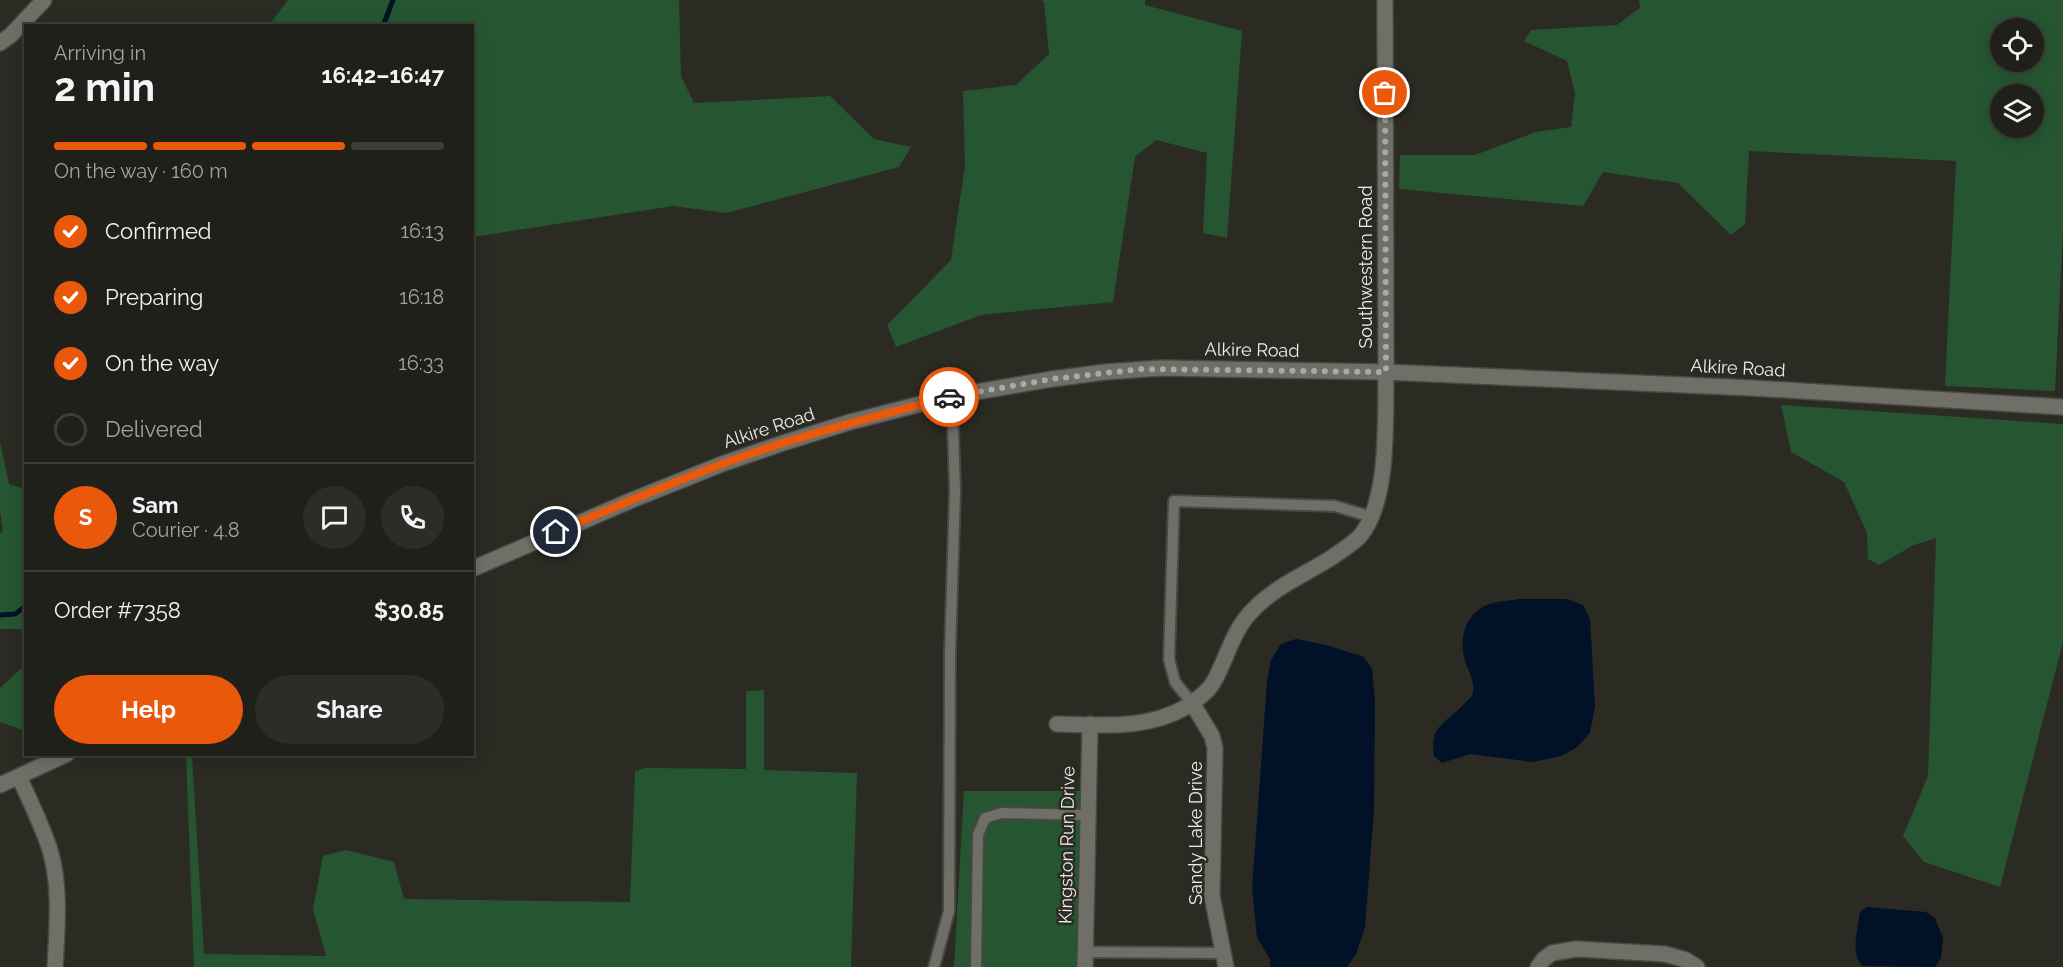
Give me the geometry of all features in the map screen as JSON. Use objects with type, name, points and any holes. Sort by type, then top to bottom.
[{"type":"street","points":[[0,43],[44,0]]},
{"type":"street","name":"Southwestern Road","points":[[1057,724],[1117,725],[1152,722],[1172,715],[1192,703],[1213,683],[1238,630],[1250,612],[1273,592],[1343,550],[1359,537],[1372,517],[1380,492],[1386,372],[1385,0]]},
{"type":"street","name":"Alkire Road","points":[[474,568],[632,500],[731,461],[850,422],[952,396],[1052,379],[1141,369],[1386,372],[1752,388],[2063,407]]},
{"type":"street","name":"Sandy Lake Drive","points":[[1192,703],[1212,736],[1215,748],[1212,897],[1224,960]]},
{"type":"street","name":"Kingston Run Drive","points":[[1085,959],[1090,724]]},
{"type":"street","points":[[0,785],[63,756]]},
{"type":"street","points":[[19,777],[41,825],[55,874],[55,967]]},
{"type":"street","points":[[1541,963],[1560,950],[1587,949],[1665,954],[1686,960],[1697,967]]},
{"type":"lane","points":[[934,967],[948,911],[950,653],[955,490],[952,396]]},
{"type":"lane","points":[[1192,703],[1175,682],[1169,659],[1174,501],[1335,506],[1372,517]]},
{"type":"lane","points":[[976,967],[978,835],[985,818],[1002,813],[1087,816]]},
{"type":"lane","points":[[1085,959],[1224,960]]},
{"type":"green space","points":[[288,0],[679,0],[681,76],[694,103],[830,96],[874,139],[911,147],[899,167],[726,213],[673,206],[474,237],[474,24],[270,24]]},
{"type":"green space","points":[[1041,0],[1145,0],[1145,5],[1242,31],[1227,238],[1203,233],[1207,153],[1156,140],[1135,157],[1113,302],[981,315],[896,347],[887,325],[951,260],[965,166],[963,91],[1016,85],[1049,54],[1044,2]]},
{"type":"green space","points":[[1639,0],[2063,0],[2063,230],[2055,391],[1945,386],[1956,161],[1749,151],[1745,224],[1731,235],[1678,183],[1603,172],[1583,206],[1399,189],[1400,155],[1475,155],[1536,132],[1571,127],[1575,93],[1567,61],[1524,41],[1531,30],[1617,25],[1640,8]]},
{"type":"green space","points":[[1781,405],[2063,424],[2063,642],[2000,887],[1924,862],[1903,836],[1928,776],[1936,538],[1914,545],[1879,565],[1868,559],[1867,533],[1844,482],[1791,452]]},
{"type":"green space","points":[[0,442],[9,484],[24,489],[24,629],[0,629],[0,533],[3,532],[0,511]]},
{"type":"green space","points":[[24,666],[24,731],[0,722],[0,688]]},
{"type":"green space","points":[[764,690],[764,770],[857,773],[851,967],[194,967],[186,756],[192,756],[204,954],[326,956],[313,909],[323,856],[346,850],[394,862],[404,899],[630,902],[635,771],[646,768],[746,769],[746,691]]},
{"type":"green space","points":[[964,791],[1080,791],[1077,967],[954,967]]},
{"type":"water","points":[[1519,599],[1567,599],[1583,605],[1590,619],[1595,706],[1590,733],[1576,748],[1561,756],[1533,762],[1470,754],[1442,763],[1434,756],[1433,746],[1436,732],[1470,699],[1473,691],[1463,647],[1468,622],[1479,609],[1487,605]]},
{"type":"water","points":[[1296,639],[1326,645],[1364,657],[1372,669],[1375,701],[1374,810],[1365,927],[1356,954],[1347,967],[1270,967],[1270,959],[1257,937],[1252,889],[1267,683],[1271,660],[1281,644]]},
{"type":"water","points":[[1867,907],[1926,912],[1935,918],[1943,938],[1941,958],[1935,967],[1862,966],[1856,954],[1856,940],[1860,912]]},
{"type":"waterway","points":[[384,24],[393,0]]},
{"type":"waterway","points":[[0,615],[15,614],[24,607]]},
{"type":"way so far","points":[[949,397],[1052,379],[1141,369],[1386,372],[1385,93]]},
{"type":"route","points":[[556,532],[749,454],[850,422],[949,397]]}]
